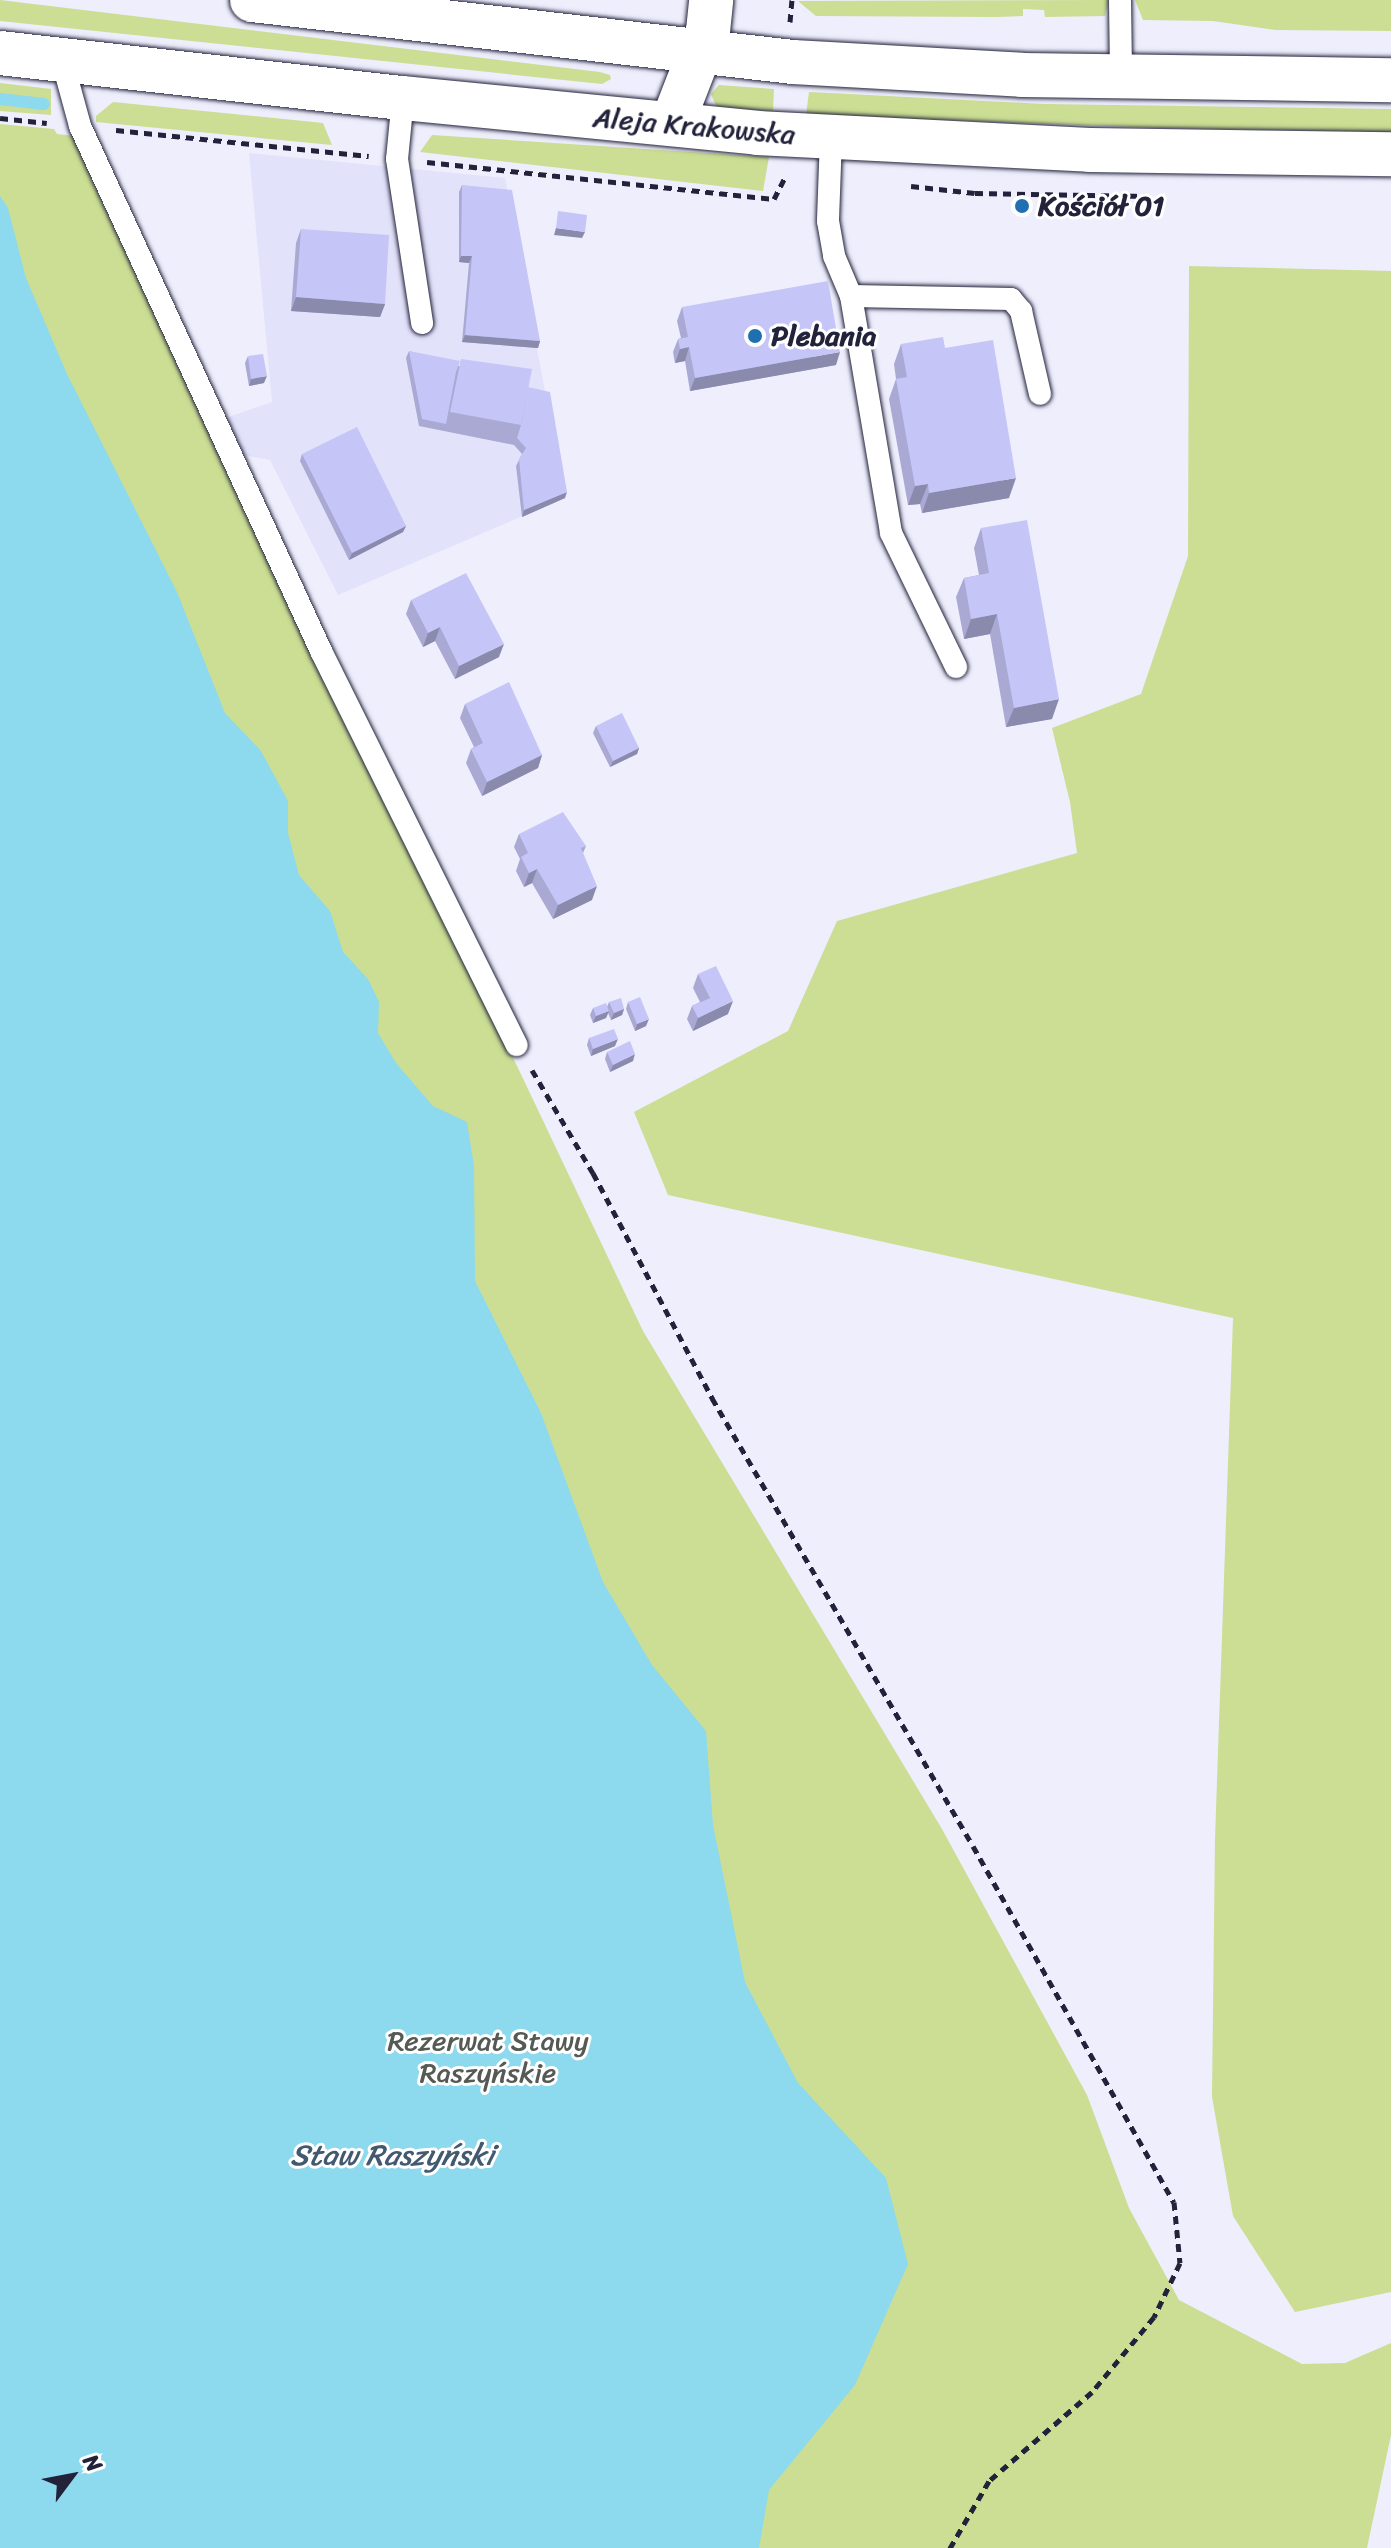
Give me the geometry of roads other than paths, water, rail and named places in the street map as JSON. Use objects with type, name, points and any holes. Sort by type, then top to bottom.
[{"type":"main road","points":[[252,0],[343,5],[700,51],[845,65],[1022,75],[1391,80]]},
{"type":"main road","points":[[672,124],[708,31],[711,0]]},
{"type":"main road","name":"Aleja Krakowska","points":[[0,53],[403,98],[831,138],[1090,150],[1391,154]]},
{"type":"lane","points":[[1120,0],[1121,76]]},
{"type":"lane","points":[[62,60],[80,126],[321,651],[517,1045]]},
{"type":"lane","points":[[403,98],[397,159],[422,323]]},
{"type":"lane","points":[[831,138],[828,221],[834,256],[851,296],[891,533],[956,667]]},
{"type":"lane","points":[[851,296],[1011,299],[1021,311],[1040,394]]},
{"type":"water","name":"Staw Raszyński","points":[[0,196],[8,208],[26,278],[67,374],[177,592],[225,713],[261,751],[288,801],[288,833],[299,875],[330,911],[343,952],[368,979],[379,1002],[378,1033],[396,1063],[433,1106],[467,1122],[474,1166],[475,1281],[541,1413],[603,1582],[652,1665],[706,1731],[713,1825],[745,1982],[798,2083],[886,2178],[908,2264],[855,2385],[769,2490],[759,2548],[0,2548]]},
{"type":"waterway","points":[[0,99],[44,104]]},
{"type":"place","name":"Kościół 01","points":[[1022,206]]},
{"type":"place","name":"Plebania","points":[[755,336]]},
{"type":"park label","name":"Rezerwat Stawy Raszyńskie","points":[[488,2057]]}]
